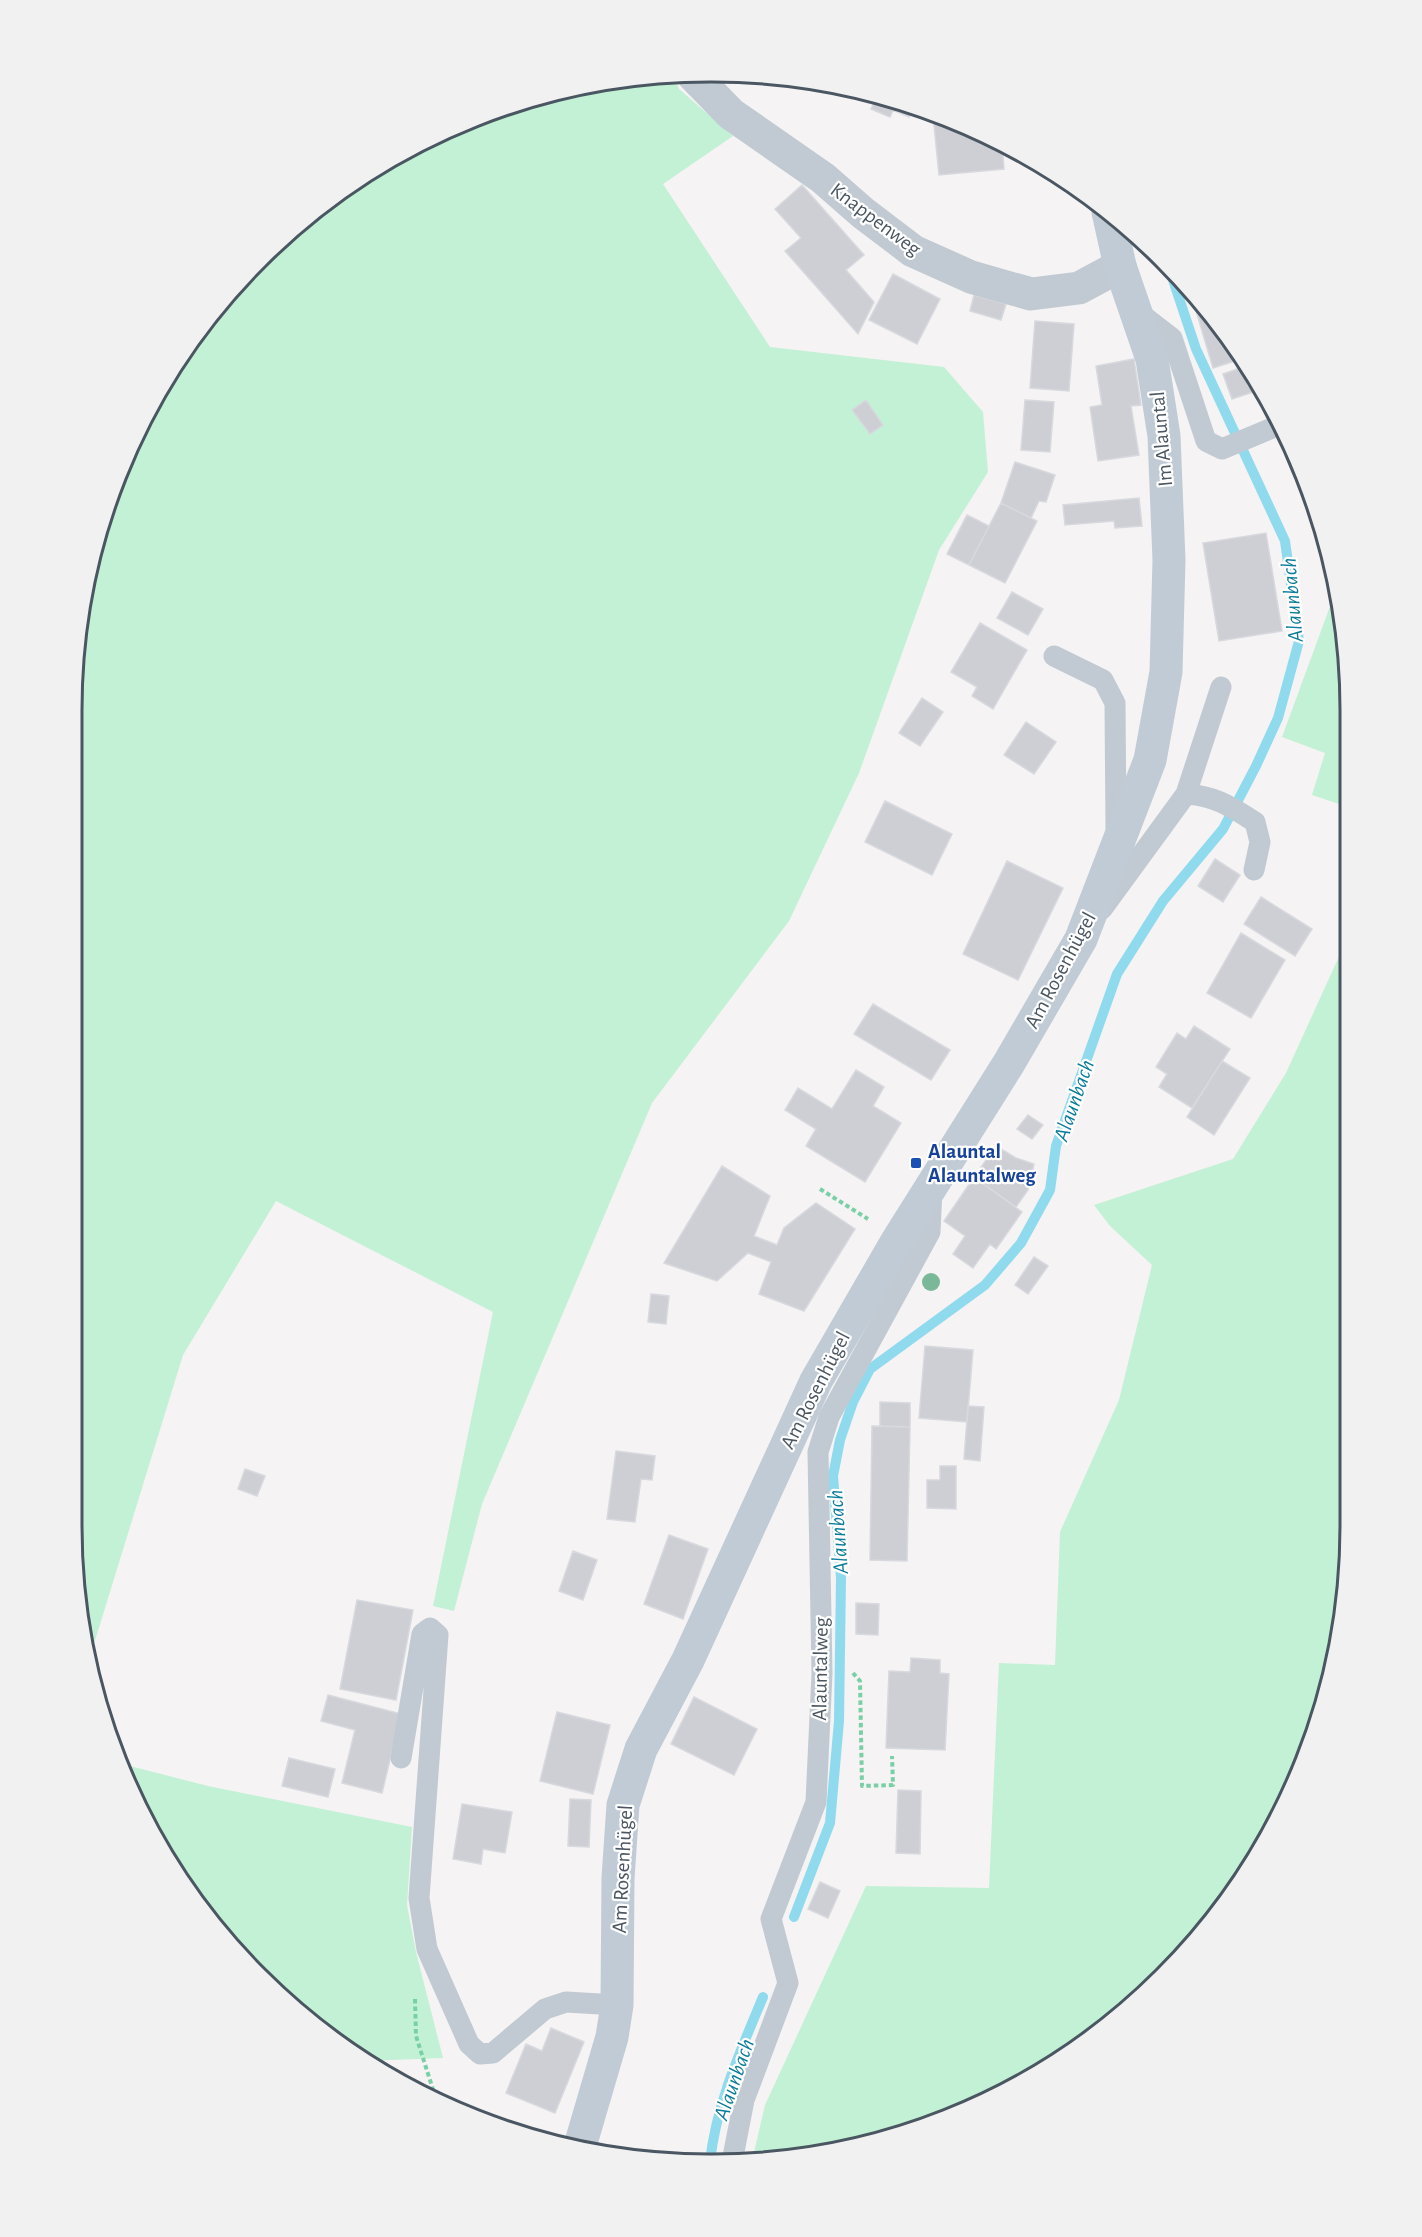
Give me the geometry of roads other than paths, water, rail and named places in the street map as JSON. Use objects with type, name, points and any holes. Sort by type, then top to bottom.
[{"type":"street","name":"Knappenweg","points":[[700,83],[731,114],[823,178],[863,213],[913,251],[971,277],[1031,294],[1079,288],[1120,266]]},
{"type":"street","name":"Im Alauntal","points":[[1111,226],[1120,266],[1152,359],[1164,436],[1169,560],[1167,672]]},
{"type":"street","name":"Am Rosenhügel","points":[[582,2141],[612,2037],[617,2005],[618,1878],[623,1805],[641,1749],[688,1660],[816,1381],[897,1241],[1010,1063],[1081,939],[1150,760],[1167,672]]},
{"type":"lane","points":[[1136,310],[1172,338],[1206,441],[1222,449],[1272,428]]},
{"type":"lane","points":[[1054,656],[1103,680],[1115,703],[1115,849]]},
{"type":"lane","points":[[1081,939],[1186,794],[1221,687]]},
{"type":"lane","points":[[1186,794],[1222,801],[1255,822],[1260,842],[1254,870]]},
{"type":"lane","name":"Alauntalweg","points":[[734,2153],[744,2100],[788,1983],[771,1919],[816,1802],[822,1673],[818,1452],[829,1417],[930,1232],[932,1185]]},
{"type":"lane","points":[[401,1758],[422,1634],[430,1628],[438,1635],[419,1898],[427,1949],[469,2044],[480,2054],[493,2053],[545,2009],[566,2002],[617,2005]]},
{"type":"waterway","name":"Alaunbach","points":[[794,1917],[830,1823],[839,1721],[841,1578],[833,1476],[840,1440],[853,1402],[870,1369],[985,1285],[1021,1243],[1050,1190],[1056,1146],[1117,974],[1163,901],[1223,829],[1278,718],[1299,641],[1285,541],[1196,349],[1176,289]]},
{"type":"waterway","name":"Alaunbach","points":[[711,2154],[724,2098],[763,1997]]},
{"type":"place","name":"Alauntal Alauntalweg","points":[[916,1163]]}]
